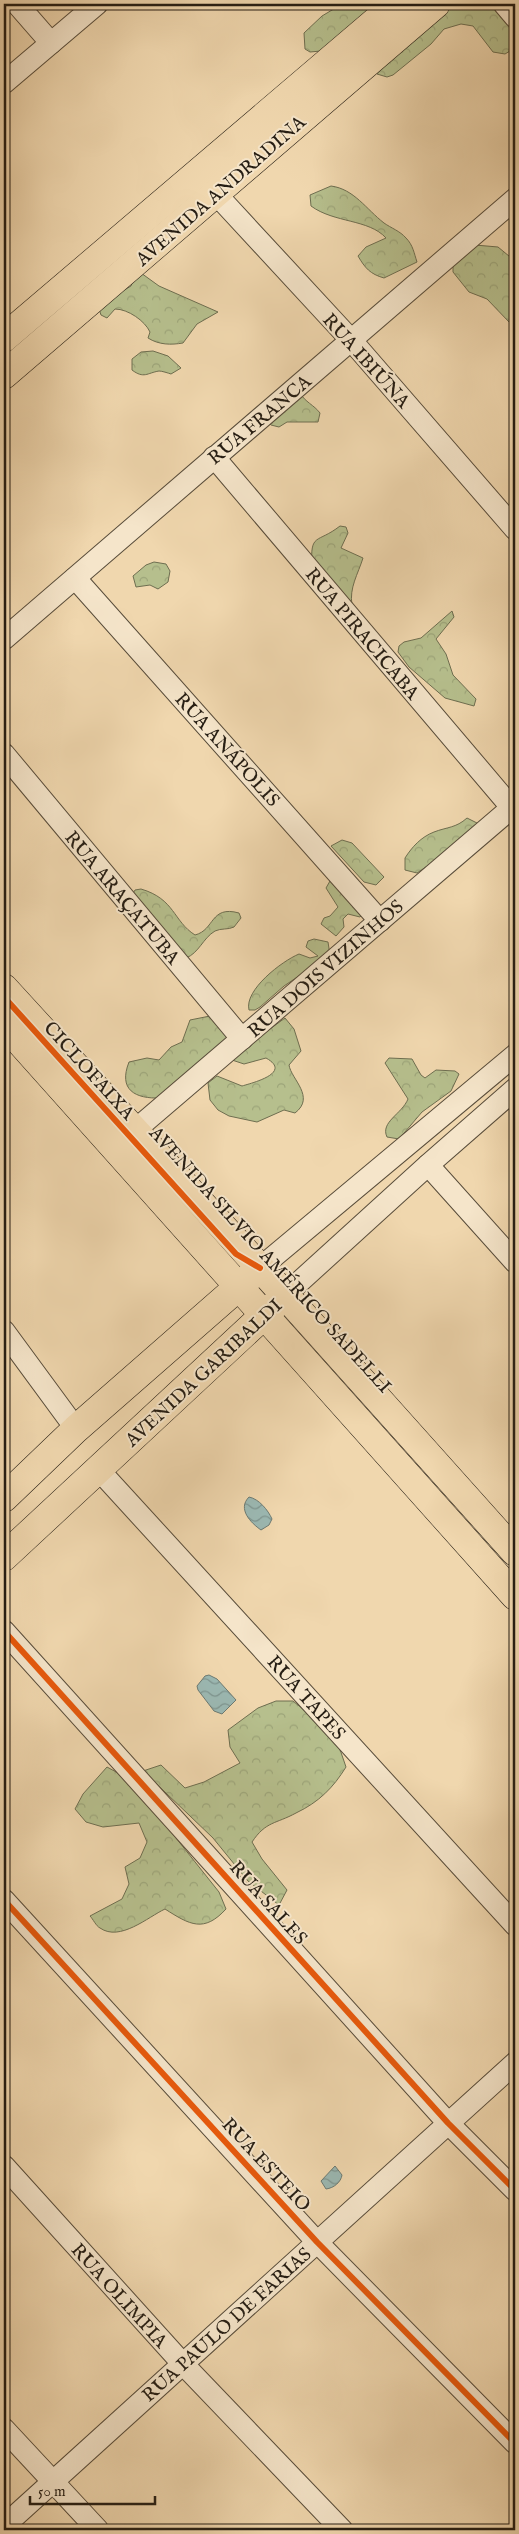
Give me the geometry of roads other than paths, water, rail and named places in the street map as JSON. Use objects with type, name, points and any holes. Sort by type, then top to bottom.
[{"type":"main road","name":"AVENIDA ANDRADINA","points":[[4,338],[396,4]]},
{"type":"main road","name":"AVENIDA ANDRADINA","points":[[4,375],[436,4]]},
{"type":"main road","name":"AVENIDA SILVIO AMÉRICO SADELLI","points":[[4,988],[285,1295],[514,1551]]},
{"type":"main road","points":[[4,1024],[515,1596]]},
{"type":"main road","name":"AVENIDA GARIBALDI","points":[[4,1498],[76,1429],[260,1268]]},
{"type":"main road","name":"AVENIDA GARIBALDI","points":[[4,1557],[285,1295]]},
{"type":"main road","points":[[492,1569],[514,1551]]},
{"type":"street","points":[[17,4],[51,43]]},
{"type":"street","points":[[4,84],[97,4]]},
{"type":"street","points":[[504,4],[515,17]]},
{"type":"street","name":"RUA IBIÚNA","points":[[216,194],[351,340],[515,529]]},
{"type":"street","name":"RUA FRANCA","points":[[4,639],[515,199]]},
{"type":"street","points":[[113,245],[132,265]]},
{"type":"street","name":"RUA PIRACICABA","points":[[214,457],[514,807]]},
{"type":"street","name":"RUA ANÁPOLIS","points":[[75,578],[380,921]]},
{"type":"street","name":"RUA ARAÇATUBA","points":[[4,754],[242,1039]]},
{"type":"street","name":"RUA DOIS VIZINHOS","points":[[134,1131],[514,807]]},
{"type":"street","name":"AVENIDA GARIBALDI","points":[[260,1268],[515,1055]]},
{"type":"street","name":"AVENIDA GARIBALDI","points":[[285,1295],[515,1089]]},
{"type":"street","points":[[428,1165],[515,1262]]},
{"type":"street","points":[[4,1331],[76,1429]]},
{"type":"street","name":"RUA TAPES","points":[[98,1469],[515,1924]]},
{"type":"street","name":"RUA SALES","points":[[4,1632],[448,2123],[515,2190]]},
{"type":"street","name":"RUA ESTEIO","points":[[4,1900],[317,2242],[515,2443]]},
{"type":"street","name":"RUA PAULO DE FARIAS","points":[[4,2526],[515,2063]]},
{"type":"street","name":"RUA OLIMPIA","points":[[4,2166],[182,2363],[342,2530]]},
{"type":"street","points":[[4,2429],[98,2530]]},
{"type":"water","points":[[249,1497],[263,1505],[272,1519],[269,1525],[261,1530],[253,1524],[245,1511],[244,1506]]},
{"type":"water","points":[[209,1675],[217,1679],[236,1700],[222,1714],[214,1711],[198,1690],[197,1686],[205,1676]]},
{"type":"water","points":[[335,2166],[342,2175],[341,2178],[334,2186],[326,2189],[321,2181]]}]
